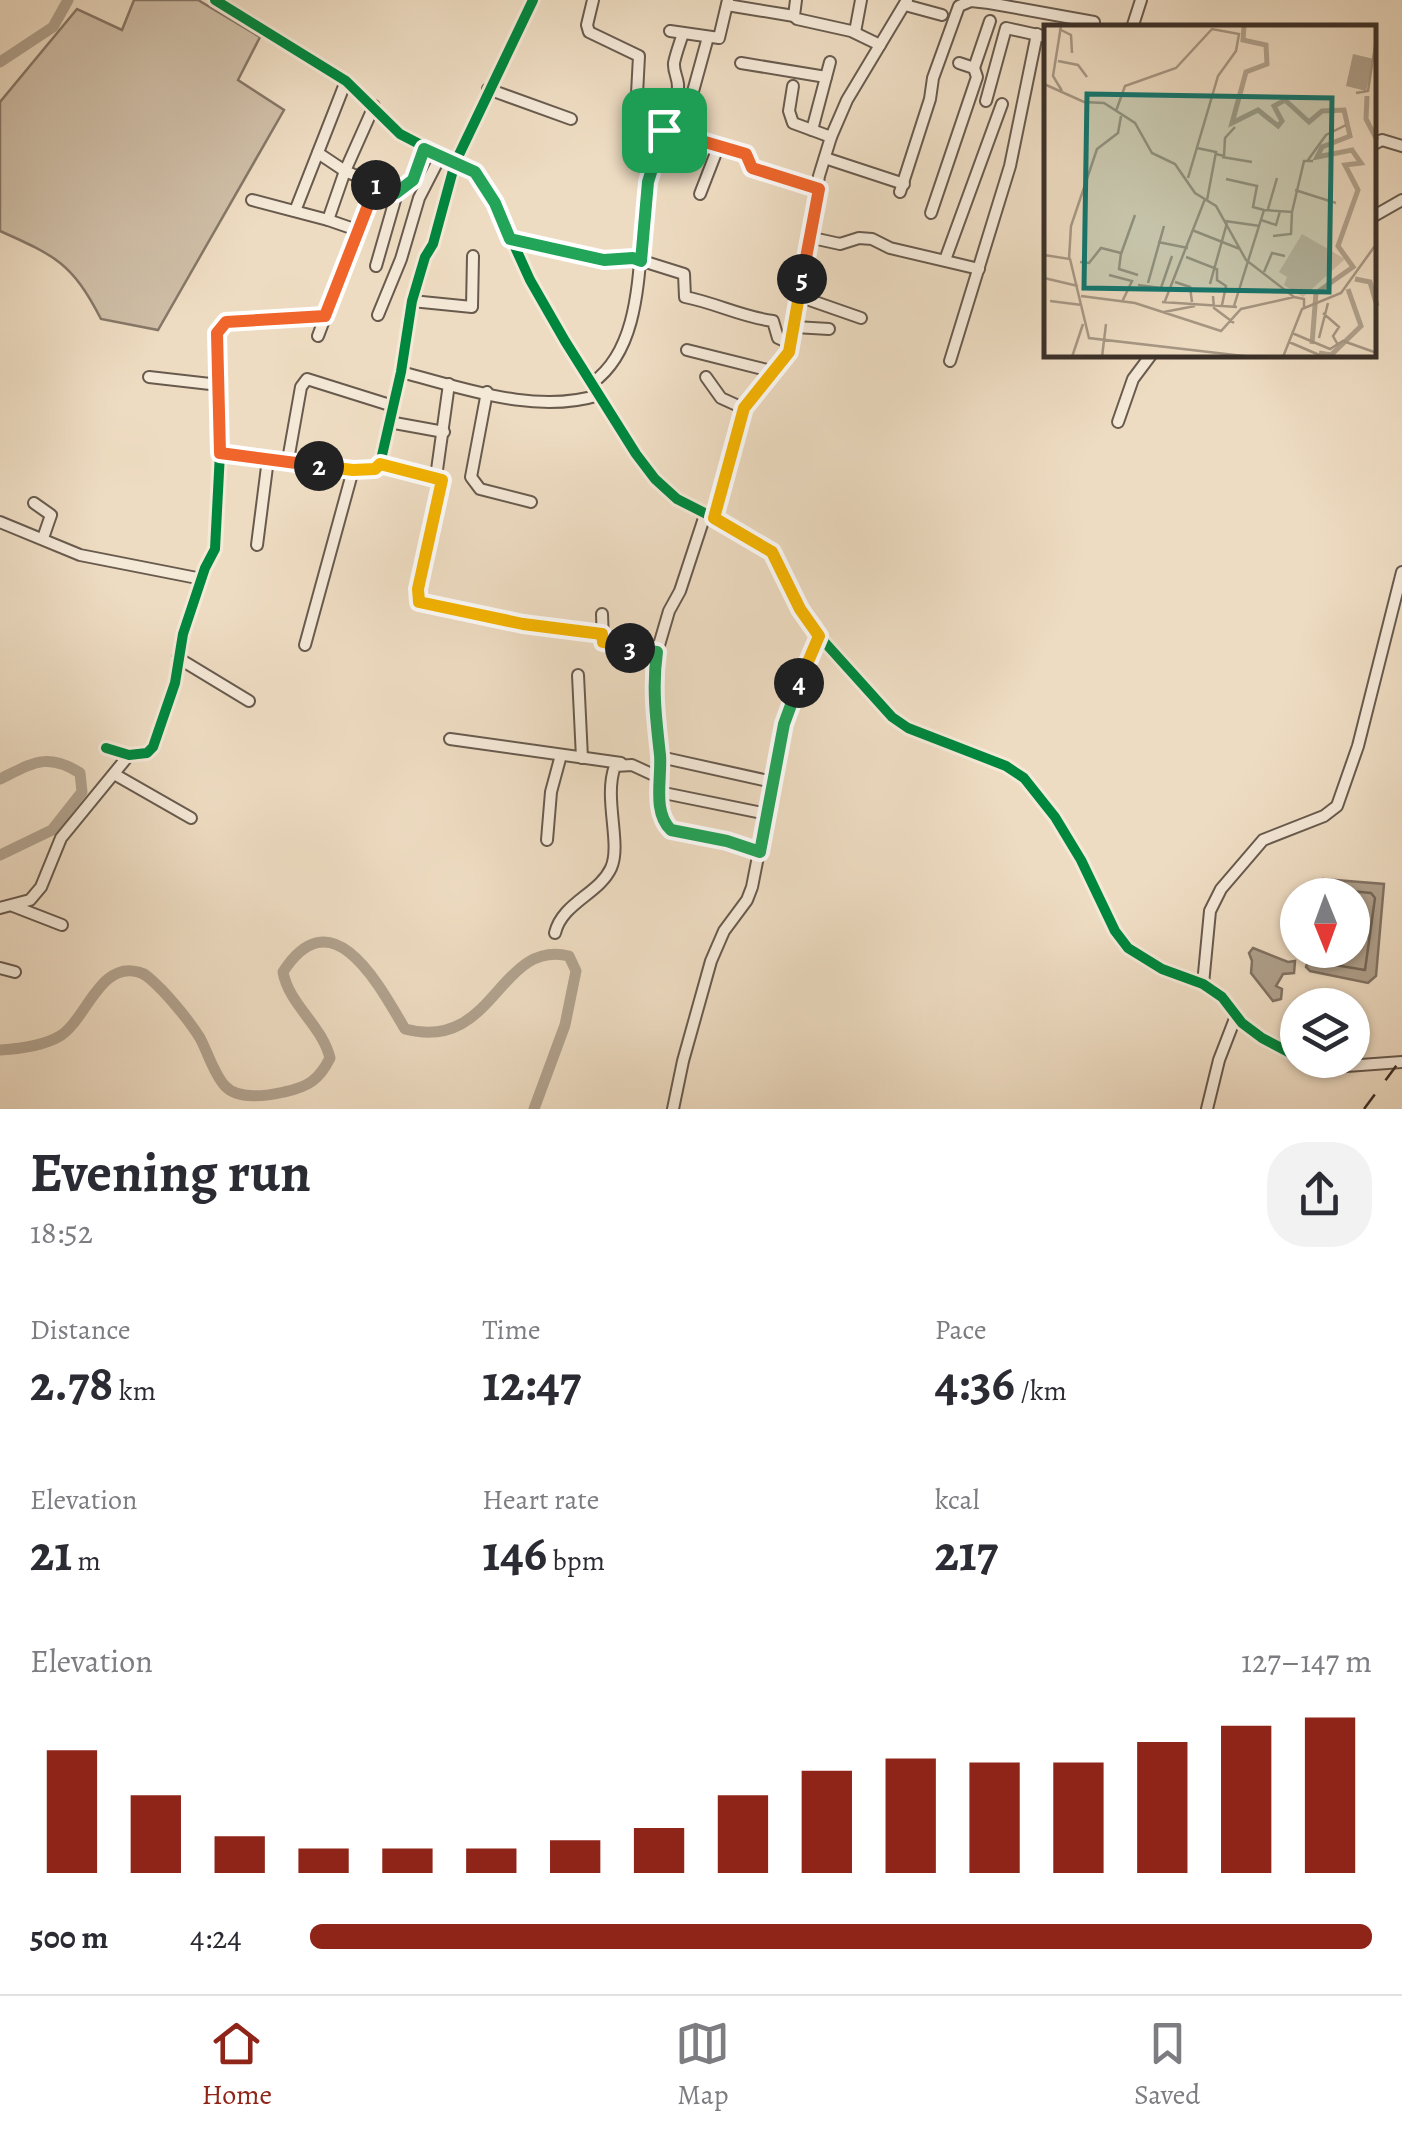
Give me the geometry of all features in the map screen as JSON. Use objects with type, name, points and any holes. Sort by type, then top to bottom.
[{"type":"street","points":[[216,0],[346,81],[400,134],[475,172],[486,186],[530,280],[636,454],[656,479],[678,499],[772,552],[800,609],[819,636],[892,717],[908,728],[1006,766],[1024,778],[1043,799],[1072,845],[1121,940],[1162,970],[1203,984],[1222,997],[1242,1022],[1280,1046]]},
{"type":"street","points":[[220,453],[353,470],[375,469],[380,464],[412,302],[455,163],[533,0]]},
{"type":"street","points":[[593,0],[588,30],[640,56],[637,117],[646,126],[748,155],[752,168],[819,189]]},
{"type":"street","points":[[794,16],[796,0]]},
{"type":"street","points":[[855,32],[861,0]]},
{"type":"street","points":[[1133,25],[1142,0]]},
{"type":"street","points":[[670,31],[721,36],[728,2],[855,32],[880,45]]},
{"type":"street","points":[[760,852],[668,829],[658,792],[660,757],[653,694],[657,652],[669,611],[710,517],[744,408],[783,363],[791,344],[819,176],[847,100],[906,2],[942,16]]},
{"type":"street","points":[[825,158],[902,188],[959,6],[972,2],[1014,4],[1094,22]]},
{"type":"street","points":[[932,213],[977,78],[974,68],[990,20]]},
{"type":"street","points":[[950,361],[1010,166],[1020,107],[1042,36],[1006,28],[986,101]]},
{"type":"street","points":[[592,384],[602,376],[623,344],[641,261],[648,182],[678,92],[674,64],[683,33]]},
{"type":"street","points":[[681,135],[708,37]]},
{"type":"street","points":[[812,130],[830,62]]},
{"type":"street","points":[[741,63],[826,77]]},
{"type":"street","points":[[959,63],[974,68]]},
{"type":"street","points":[[295,211],[346,81]]},
{"type":"street","points":[[792,86],[790,118],[831,137]]},
{"type":"street","points":[[488,89],[571,119]]},
{"type":"street","points":[[969,98],[1020,107]]},
{"type":"street","points":[[945,260],[1002,104]]},
{"type":"street","points":[[328,220],[374,106]]},
{"type":"street","points":[[1377,142],[1382,140],[1402,146]]},
{"type":"street","points":[[700,194],[719,145]]},
{"type":"street","points":[[376,266],[396,193],[413,180],[424,149]]},
{"type":"street","points":[[318,153],[345,171],[396,193]]},
{"type":"street","points":[[378,315],[420,198],[440,157]]},
{"type":"street","points":[[318,336],[375,185]]},
{"type":"street","points":[[252,200],[357,230]]},
{"type":"street","points":[[1377,214],[1402,200]]},
{"type":"street","points":[[808,237],[840,244],[872,239],[890,248],[979,269]]},
{"type":"street","points":[[510,239],[604,260],[633,258],[684,274],[685,297],[718,304],[750,318],[773,321],[778,338],[791,344]]},
{"type":"street","points":[[412,302],[472,307],[474,256]]},
{"type":"street","points":[[798,296],[861,318]]},
{"type":"street","points":[[106,748],[129,756],[147,753],[153,746],[218,533],[217,333],[226,322],[325,316]]},
{"type":"street","points":[[795,327],[829,330]]},
{"type":"street","points":[[687,350],[774,372]]},
{"type":"street","points":[[1118,422],[1133,379],[1149,358]]},
{"type":"street","points":[[400,372],[554,403],[599,395]]},
{"type":"street","points":[[149,377],[219,385]]},
{"type":"street","points":[[706,377],[721,398],[744,408]]},
{"type":"street","points":[[288,460],[301,387],[306,379],[393,406]]},
{"type":"street","points":[[436,477],[449,384]]},
{"type":"street","points":[[487,392],[471,477],[480,489],[531,502]]},
{"type":"street","points":[[389,422],[444,432]]},
{"type":"street","points":[[257,544],[268,460]]},
{"type":"street","points":[[380,464],[442,480],[418,589],[419,602],[523,624],[602,634]]},
{"type":"street","points":[[306,645],[353,470]]},
{"type":"street","points":[[34,504],[51,515],[43,538]]},
{"type":"street","points":[[0,522],[80,554],[202,579]]},
{"type":"street","points":[[1203,984],[1214,900],[1256,845],[1276,832],[1324,816],[1337,806],[1358,746],[1402,572]]},
{"type":"street","points":[[602,614],[603,642],[657,652]]},
{"type":"street","points":[[673,1109],[711,962],[724,931],[747,900],[784,724],[819,636]]},
{"type":"street","points":[[178,658],[249,701]]},
{"type":"street","points":[[578,675],[582,758]]},
{"type":"street","points":[[450,739],[622,763],[658,777]]},
{"type":"street","points":[[547,840],[550,792],[561,754]]},
{"type":"street","points":[[6,906],[30,900],[41,887],[61,838],[129,756]]},
{"type":"street","points":[[660,757],[773,782]]},
{"type":"street","points":[[555,933],[564,914],[610,872],[614,855],[610,784],[616,766],[622,763]]},
{"type":"street","points":[[114,774],[191,818]]},
{"type":"street","points":[[658,792],[767,814]]},
{"type":"street","points":[[6,906],[62,925]]},
{"type":"street","points":[[0,968],[14,972]]},
{"type":"street","points":[[1207,1109],[1219,1060],[1242,1022]]},
{"type":"street","points":[[1370,1064],[1402,1062]]},
{"type":"shaded area","points":[[134,0],[198,0],[260,37],[238,80],[284,110],[158,330],[101,319],[81,285],[61,263],[0,231],[0,102],[77,9],[122,30]]},
{"type":"water","points":[[1370,883],[1384,884],[1376,976],[1368,983],[1307,968],[1370,968]]},
{"type":"water","points":[[1253,948],[1280,959],[1280,968],[1294,968],[1294,973],[1283,974],[1276,986],[1280,988],[1280,999],[1273,1001],[1251,973],[1249,953]]},
{"type":"waterway","points":[[0,62],[53,27],[68,0]]},
{"type":"waterway","points":[[0,779],[49,761],[80,773],[82,792],[52,830],[0,855]]},
{"type":"waterway","points":[[0,1050],[38,1045],[60,1036],[103,983],[125,971],[138,972],[154,982],[187,1019],[225,1086],[245,1095],[261,1096],[300,1088],[322,1072],[330,1058],[320,1035],[292,995],[283,972],[301,951],[319,942],[336,945],[352,955],[381,990],[405,1029],[435,1032],[459,1025],[478,1012],[526,964],[545,955],[569,956],[576,971],[565,1025],[534,1109]]},
{"type":"railway","points":[[1364,1109],[1402,1058]]},
{"type":"cycle path","points":[[215,0],[346,81],[400,134],[475,173],[495,203],[530,280],[565,341],[655,479],[677,499],[772,552],[800,609],[819,636],[892,717],[908,728],[1006,766],[1024,778],[1055,817],[1115,931],[1128,948],[1162,969],[1203,984],[1222,997],[1242,1023],[1280,1048]]},
{"type":"cycle path","points":[[106,748],[129,755],[147,753],[153,747],[175,683],[183,634],[215,549],[220,453],[353,470],[375,469],[380,464],[412,301],[425,257],[433,244],[455,163],[533,0]]},
{"type":"route","points":[[664,130],[746,154],[752,168],[819,189],[789,352],[744,408],[714,518],[772,552],[800,609],[819,636],[784,724],[760,852],[666,826],[658,789],[660,757],[653,694],[657,652],[608,644],[603,642],[602,634],[523,624],[419,602],[416,597],[442,480],[380,464],[375,469],[353,470],[220,453],[220,326],[226,322],[325,316],[375,185],[396,193],[410,185],[424,149],[475,172],[495,203],[510,239],[604,260],[641,261],[648,182],[664,130]]}]
